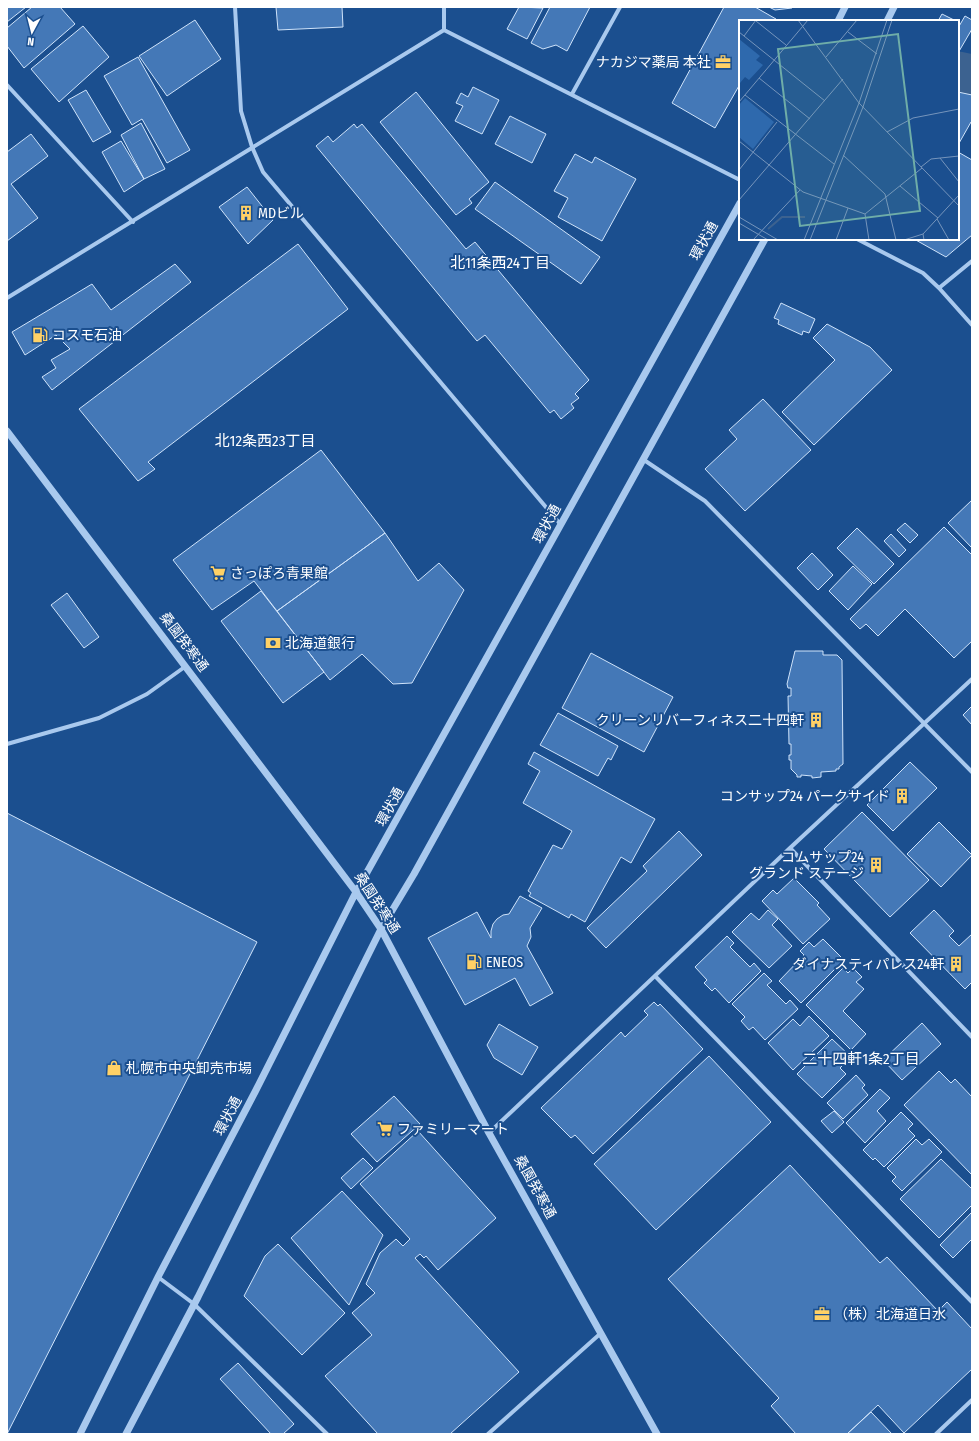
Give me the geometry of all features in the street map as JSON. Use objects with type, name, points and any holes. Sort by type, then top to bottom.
[{"type":"street","points":[[235,7],[242,111],[252,147],[263,172],[561,525]]},
{"type":"street","points":[[444,7],[444,30]]},
{"type":"street","points":[[572,94],[620,7]]},
{"type":"street","points":[[838,20],[845,7]]},
{"type":"street","points":[[888,20],[894,7]]},
{"type":"street","points":[[7,298],[444,30]]},
{"type":"street","points":[[444,30],[739,179]]},
{"type":"street","points":[[7,85],[133,222]]},
{"type":"street","name":"環状通","points":[[80,1434],[158,1278],[255,1092],[356,892],[739,205]]},
{"type":"street","points":[[126,1434],[194,1304],[381,929],[414,874],[764,240]]},
{"type":"street","points":[[859,240],[923,273],[939,288],[972,325]]},
{"type":"street","points":[[939,288],[972,262]]},
{"type":"street","name":"桑園発寒通","points":[[7,431],[356,892],[381,929],[489,1133],[657,1434]]},
{"type":"street","points":[[644,460],[705,501],[972,772]]},
{"type":"street","points":[[7,744],[100,718],[147,694],[186,666]]},
{"type":"street","points":[[489,1133],[656,977],[790,848],[972,679]]},
{"type":"street","points":[[790,848],[972,1037]]},
{"type":"street","points":[[656,977],[972,1302]]},
{"type":"street","points":[[158,1278],[194,1304],[327,1434]]},
{"type":"street","points":[[488,1434],[601,1332]]},
{"type":"street","points":[[936,1434],[972,1400]]},
{"type":"building","points":[[7,7],[26,7],[7,22]]},
{"type":"building","points":[[32,7],[60,7],[75,24],[24,68],[7,46],[7,28]]},
{"type":"building","points":[[276,7],[342,7],[343,27],[278,30]]},
{"type":"building","points":[[519,7],[543,8],[527,39],[507,29]]},
{"type":"building","points":[[550,7],[590,7],[567,51],[556,45],[543,49],[531,43]]},
{"type":"building","points":[[724,7],[755,7],[776,19],[739,20],[739,86],[715,128],[672,103]]},
{"type":"building","points":[[769,7],[793,7],[775,10]]},
{"type":"building","points":[[942,14],[954,20],[939,20]]},
{"type":"building","points":[[965,16],[972,20],[972,29],[959,51],[959,26]]},
{"type":"building","points":[[195,20],[221,59],[167,96],[139,56]]},
{"type":"building","points":[[83,26],[109,57],[59,102],[31,69]]},
{"type":"building","points":[[138,57],[190,150],[167,163],[142,119],[132,125],[104,76]]},
{"type":"building","points":[[473,87],[499,100],[482,134],[455,121],[463,106],[456,103],[461,93],[468,97]]},
{"type":"building","points":[[86,90],[111,132],[93,142],[68,100]]},
{"type":"building","points":[[416,92],[489,182],[469,199],[472,203],[456,215],[380,122]]},
{"type":"building","points":[[959,92],[972,95],[972,123],[971,122],[959,143]]},
{"type":"building","points":[[510,116],[546,134],[532,163],[495,144]]},
{"type":"building","points":[[141,123],[165,169],[144,179],[121,135]]},
{"type":"building","points":[[354,124],[357,128],[362,124],[466,249],[475,242],[589,380],[575,394],[579,398],[571,404],[574,408],[561,419],[554,410],[550,413],[485,335],[477,341],[316,146],[328,136],[333,142]]},
{"type":"building","points":[[31,134],[48,156],[11,184],[38,218],[7,241],[7,152]]},
{"type":"building","points":[[121,141],[144,179],[124,192],[102,152]]},
{"type":"building","points":[[959,153],[972,160],[972,235],[946,257],[916,240],[959,240]]},
{"type":"building","points":[[575,154],[592,163],[595,157],[636,179],[602,241],[558,217],[568,198],[554,191]]},
{"type":"building","points":[[495,182],[600,257],[581,284],[475,209]]},
{"type":"building","name":"MDビル","points":[[247,187],[273,220],[248,244],[219,207]]},
{"type":"building","points":[[298,244],[348,309],[148,462],[155,469],[138,481],[79,409]]},
{"type":"building","points":[[175,264],[191,282],[52,390],[42,377],[56,368],[51,360],[70,349],[56,335],[25,355],[12,332],[92,284],[111,310]]},
{"type":"building","points":[[781,303],[815,319],[809,333],[803,331],[802,335],[778,324],[779,320],[774,318]]},
{"type":"building","points":[[827,324],[870,347],[892,370],[814,445],[782,412],[835,360],[813,338]]},
{"type":"building","points":[[763,399],[811,450],[745,511],[705,469],[737,439],[729,430]]},
{"type":"building","points":[[321,450],[385,533],[277,611],[254,581],[212,610],[173,560]]},
{"type":"building","points":[[972,500],[972,548],[948,523]]},
{"type":"building","points":[[905,523],[918,535],[910,543],[897,530]]},
{"type":"building","points":[[944,527],[972,555],[972,641],[954,658],[905,609],[878,636],[866,624],[860,629],[850,619]]},
{"type":"building","points":[[857,528],[894,564],[874,584],[837,548]]},
{"type":"building","points":[[385,533],[418,581],[439,563],[464,590],[412,683],[393,684],[362,654],[330,680],[277,611]]},
{"type":"building","points":[[891,534],[906,550],[899,557],[884,541]]},
{"type":"building","points":[[812,553],[833,575],[818,590],[797,568]]},
{"type":"building","points":[[853,566],[872,584],[848,610],[829,591]]},
{"type":"building","points":[[261,591],[324,672],[283,703],[221,621]]},
{"type":"building","points":[[67,593],[99,637],[84,648],[51,605]]},
{"type":"building","name":"クリーンリバーフィネス二十四軒","points":[[795,651],[823,651],[823,655],[837,655],[842,660],[843,764],[839,767],[839,769],[836,769],[836,771],[821,772],[821,777],[812,778],[812,776],[801,775],[801,777],[797,777],[791,769],[791,760],[789,760],[789,755],[791,755],[791,744],[789,744],[788,696],[791,696],[791,688],[788,688],[787,684]]},
{"type":"building","points":[[591,653],[673,697],[644,752],[562,708]]},
{"type":"building","points":[[972,706],[972,725],[963,715]]},
{"type":"building","points":[[558,713],[618,746],[611,760],[608,758],[598,776],[540,745]]},
{"type":"building","points":[[534,752],[655,819],[631,863],[621,857],[585,922],[571,914],[569,918],[529,896],[531,893],[528,891],[553,845],[562,849],[572,831],[523,803],[540,771],[528,764]]},
{"type":"building","name":"コンサップ24 パークサイド","points":[[910,762],[937,788],[893,831],[867,805]]},
{"type":"building","name":"コムサップ24 グランド ステージ","points":[[862,812],[929,880],[890,917],[824,849]]},
{"type":"building","name":"札幌市中央卸売市場","points":[[7,813],[257,942],[7,1434]]},
{"type":"building","points":[[939,822],[972,855],[941,887],[907,854]]},
{"type":"building","points":[[679,831],[702,855],[606,948],[587,928],[647,871],[643,866]]},
{"type":"building","points":[[794,878],[819,903],[817,905],[830,919],[803,944],[762,901],[773,890],[777,894]]},
{"type":"building","points":[[520,896],[542,908],[530,928],[531,937],[527,946],[553,993],[530,1006],[515,978],[465,1005],[428,938],[477,912],[491,938],[493,924],[503,915],[509,914]]},
{"type":"building","points":[[768,910],[778,919],[772,925],[792,946],[769,968],[732,932],[751,913],[759,920]]},
{"type":"building","name":"ダイナスティパレス24軒","points":[[934,910],[954,931],[949,936],[959,946],[972,934],[972,982],[965,989],[910,933]]},
{"type":"building","points":[[727,936],[734,943],[730,947],[750,967],[754,963],[761,971],[729,1003],[715,988],[712,991],[704,983],[707,980],[695,967]]},
{"type":"building","points":[[823,939],[844,960],[801,1003],[779,981],[804,955],[800,951],[809,942],[814,947]]},
{"type":"building","points":[[843,968],[848,973],[853,968],[862,977],[856,982],[864,989],[843,1011],[866,1034],[851,1050],[806,1005]]},
{"type":"building","points":[[764,973],[772,981],[767,985],[786,1004],[790,1000],[798,1009],[765,1040],[753,1027],[749,1030],[741,1021],[745,1017],[732,1004]]},
{"type":"building","points":[[654,1002],[658,1006],[660,1004],[703,1049],[593,1154],[575,1135],[571,1138],[541,1108],[621,1032],[625,1037],[648,1015],[644,1011]]},
{"type":"building","points":[[809,1016],[829,1036],[793,1070],[768,1043],[793,1019],[800,1026]]},
{"type":"building","points":[[922,1023],[941,1044],[902,1080],[883,1060]]},
{"type":"building","points":[[499,1024],[538,1047],[522,1075],[494,1058],[487,1045]]},
{"type":"building","points":[[832,1039],[851,1057],[840,1068],[846,1074],[822,1098],[797,1074]]},
{"type":"building","points":[[709,1056],[771,1122],[656,1230],[594,1164]]},
{"type":"building","points":[[939,1071],[951,1083],[955,1079],[972,1097],[972,1175],[904,1105]]},
{"type":"building","points":[[856,1075],[865,1085],[862,1088],[868,1095],[843,1119],[827,1103]]},
{"type":"building","points":[[880,1089],[890,1098],[877,1111],[886,1121],[865,1143],[846,1123]]},
{"type":"building","name":"ファミリーマート","points":[[394,1096],[420,1124],[377,1162],[351,1134]]},
{"type":"building","points":[[834,1111],[844,1122],[832,1133],[821,1121]]},
{"type":"building","points":[[901,1112],[913,1124],[908,1129],[915,1136],[884,1167],[875,1158],[873,1160],[863,1150]]},
{"type":"building","points":[[418,1131],[496,1218],[438,1270],[426,1256],[424,1258],[420,1254],[415,1258],[519,1372],[450,1434],[378,1434],[325,1376],[372,1335],[352,1313],[375,1293],[366,1284],[380,1253],[396,1239],[403,1246],[410,1239],[360,1184]]},
{"type":"building","points":[[916,1139],[922,1145],[929,1139],[942,1152],[902,1191],[892,1181],[896,1177],[887,1168]]},
{"type":"building","points":[[363,1158],[373,1168],[351,1189],[341,1178]]},
{"type":"building","points":[[941,1159],[972,1189],[972,1205],[939,1238],[900,1199]]},
{"type":"building","points":[[790,1165],[880,1263],[887,1257],[938,1311],[947,1302],[972,1329],[972,1369],[904,1433],[878,1405],[847,1434],[796,1434],[771,1406],[779,1398],[668,1279]]},
{"type":"building","points":[[342,1191],[383,1235],[349,1305],[291,1238]]},
{"type":"building","points":[[972,1212],[972,1239],[953,1258],[940,1245]]},
{"type":"building","points":[[278,1244],[345,1313],[302,1355],[244,1296],[265,1256]]},
{"type":"building","points":[[238,1363],[294,1424],[283,1434],[271,1434],[220,1379]]},
{"type":"building","points":[[871,1412],[892,1434],[847,1434]]},
{"type":"waterway","points":[[959,73],[972,76]]},
{"type":"place","name":"ナカジマ薬局 本社","points":[[723,62]]},
{"type":"place","name":"MDビル","points":[[246,213]]},
{"type":"place","name":"コスモ石油","points":[[40,335]]},
{"type":"place","name":"さっぽろ青果館","points":[[218,573]]},
{"type":"place","name":"北海道銀行","points":[[273,643]]},
{"type":"place","name":"クリーンリバーフィネス二十四軒","points":[[816,720]]},
{"type":"place","name":"コンサップ24 パークサイド","points":[[902,796]]},
{"type":"place","name":"コムサップ24 グランド ステージ","points":[[876,865]]},
{"type":"place","name":"ENEOS","points":[[474,962]]},
{"type":"place","name":"ダイナスティパレス24軒","points":[[956,964]]},
{"type":"place","name":"札幌市中央卸売市場","points":[[114,1068]]},
{"type":"place","name":"ファミリーマート","points":[[385,1129]]},
{"type":"place","name":"（株）北海道日水","points":[[822,1314]]},
{"type":"district","name":"北11条西24丁目","points":[[500,263]]},
{"type":"district","name":"北12条西23丁目","points":[[265,441]]},
{"type":"district","name":"二十四軒1条2丁目","points":[[861,1059]]}]
